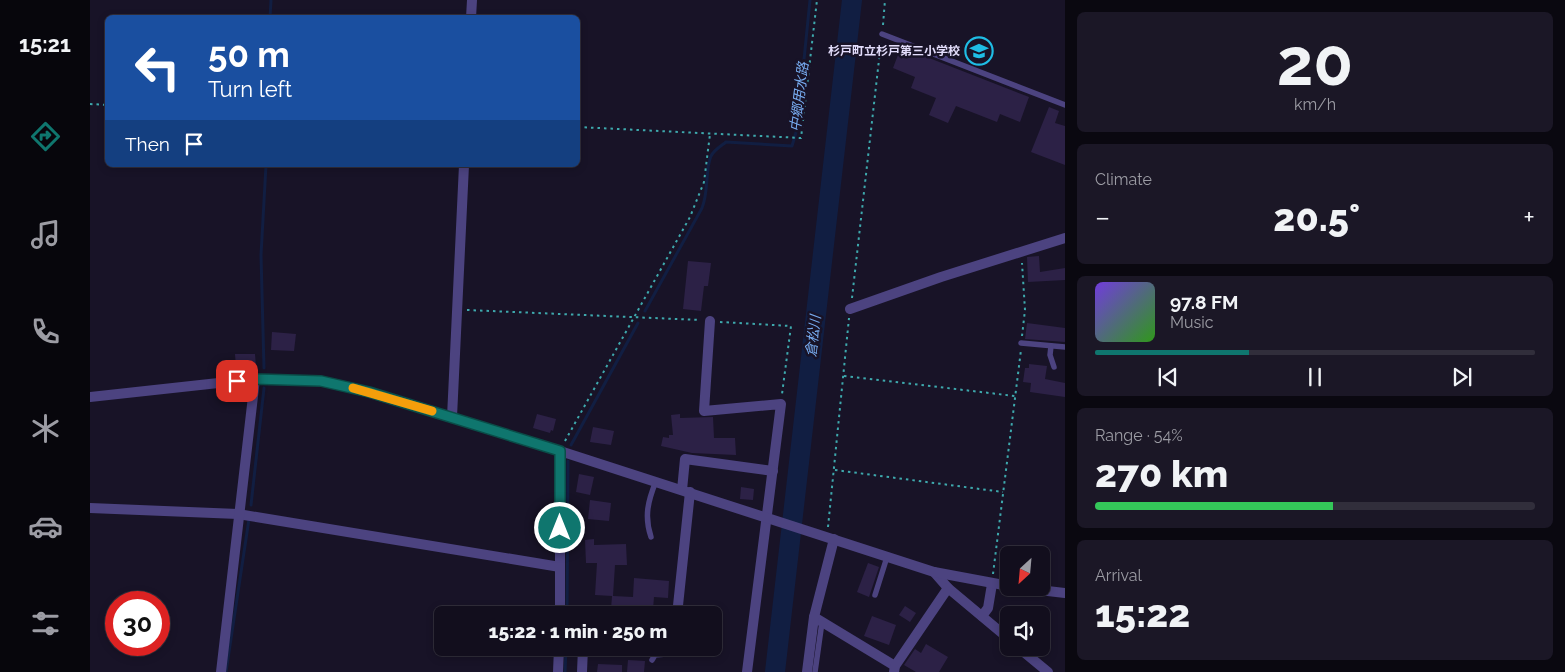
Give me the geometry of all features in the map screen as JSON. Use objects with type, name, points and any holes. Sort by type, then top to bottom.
[{"type":"street","points":[[471,15],[472,0]]},
{"type":"street","points":[[452,418],[464,167]]},
{"type":"street","points":[[850,309],[1065,238]]},
{"type":"street","points":[[710,321],[704,411],[781,404],[747,672]]},
{"type":"street","points":[[221,672],[255,379]]},
{"type":"street","points":[[90,397],[255,379],[321,381],[369,392],[560,451],[934,572],[1000,585]]},
{"type":"street","points":[[560,451],[560,606]]},
{"type":"street","points":[[678,606],[686,491],[685,459],[773,470]]},
{"type":"street","points":[[90,508],[238,514],[560,567]]},
{"type":"street","points":[[807,672],[818,619],[830,538]]},
{"type":"street","points":[[934,572],[948,588],[1000,631]]},
{"type":"street","points":[[982,616],[988,608],[992,584]]},
{"type":"street","points":[[818,619],[895,669],[948,588]]},
{"type":"street","points":[[1050,591],[1065,593]]},
{"type":"street","points":[[558,672],[559,656]]},
{"type":"street","points":[[582,672],[583,656]]},
{"type":"street","points":[[1029,656],[1048,672]]},
{"type":"lane","points":[[882,34],[1065,105]]},
{"type":"lane","points":[[1022,343],[1065,347]]},
{"type":"lane","points":[[1051,346],[1050,356],[1054,368]]},
{"type":"lane","points":[[652,537],[646,514],[648,499],[656,481]]},
{"type":"lane","points":[[875,595],[888,557]]},
{"type":"lane","points":[[815,672],[818,619]]},
{"type":"lane","points":[[652,660],[654,656]]},
{"type":"path","points":[[580,128],[801,138],[817,0]]},
{"type":"path","points":[[830,538],[850,309],[885,0]]},
{"type":"path","points":[[90,104],[105,105]]},
{"type":"path","points":[[560,451],[698,199],[704,182],[710,134]]},
{"type":"path","points":[[992,584],[1025,310],[1022,251]]},
{"type":"path","points":[[458,309],[634,316],[791,326],[781,404]]},
{"type":"path","points":[[844,376],[1015,396]]},
{"type":"path","points":[[835,470],[1003,492]]},
{"type":"building","points":[[901,47],[1029,97],[1020,122],[1000,114],[997,122],[956,106],[948,123],[929,115],[936,98],[911,88],[915,77],[893,68]]},
{"type":"building","points":[[1049,107],[1059,111],[1055,123],[1065,126],[1065,165],[1031,152]]},
{"type":"building","points":[[1039,256],[1040,272],[1065,268],[1065,280],[1028,282],[1027,257]]},
{"type":"building","points":[[688,261],[711,263],[708,286],[704,286],[701,311],[683,309]]},
{"type":"building","points":[[1027,323],[1065,328],[1065,342],[1025,339]]},
{"type":"building","points":[[272,332],[296,334],[294,351],[271,350]]},
{"type":"building","points":[[235,354],[255,354],[256,367],[236,368]]},
{"type":"building","points":[[1029,364],[1047,366],[1045,379],[1065,383],[1065,397],[1030,392],[1031,383],[1023,382],[1025,368],[1029,368]]},
{"type":"building","points":[[537,414],[556,419],[553,431],[551,430],[550,433],[533,428]]},
{"type":"building","points":[[680,414],[680,418],[713,417],[714,438],[735,438],[736,455],[692,453],[661,446],[663,437],[669,438],[669,435],[673,435],[671,415]]},
{"type":"building","points":[[593,427],[614,431],[611,445],[590,442]]},
{"type":"building","points":[[579,474],[594,477],[590,495],[576,492]]},
{"type":"building","points":[[741,487],[754,489],[753,500],[740,499]]},
{"type":"building","points":[[590,500],[611,503],[609,521],[588,519]]},
{"type":"building","points":[[594,539],[594,545],[626,544],[627,565],[615,565],[613,596],[633,597],[634,578],[669,581],[668,598],[654,597],[653,606],[611,606],[612,596],[595,595],[597,563],[586,563],[585,540]]},
{"type":"building","points":[[868,563],[879,567],[869,597],[857,592]]},
{"type":"building","points":[[905,606],[916,613],[910,622],[899,615]]},
{"type":"building","points":[[872,616],[896,625],[889,645],[864,636]]},
{"type":"building","points":[[926,644],[948,657],[939,672],[916,672],[904,665],[915,649],[921,653]]},
{"type":"building","points":[[628,660],[645,661],[644,672],[627,672]]},
{"type":"building","points":[[598,664],[622,665],[622,672],[597,672]]},
{"type":"waterway","points":[[270,15],[271,0]]},
{"type":"waterway","name":"中郷用水路","points":[[645,311],[702,208],[706,195],[709,161],[714,152],[726,142],[792,146],[797,129],[810,0]]},
{"type":"waterway","name":"倉松川","points":[[775,672],[852,0]]},
{"type":"waterway","points":[[264,368],[261,255],[266,167]]},
{"type":"waterway","name":"中郷用水路","points":[[571,445],[638,323]]},
{"type":"waterway","points":[[251,505],[264,388]]},
{"type":"waterway","name":"中郷用水路","points":[[567,606],[568,461]]},
{"type":"waterway","points":[[226,672],[249,519]]},
{"type":"waterway","name":"中郷用水路","points":[[565,672],[566,656]]},
{"type":"slow traffic","points":[[353,388],[432,411]]},
{"type":"place","name":"杉戸町立杉戸第三小学校","points":[[979,51]]},
{"type":"route","points":[[237,381],[255,379],[321,381],[369,392],[560,451],[560,528]]}]
